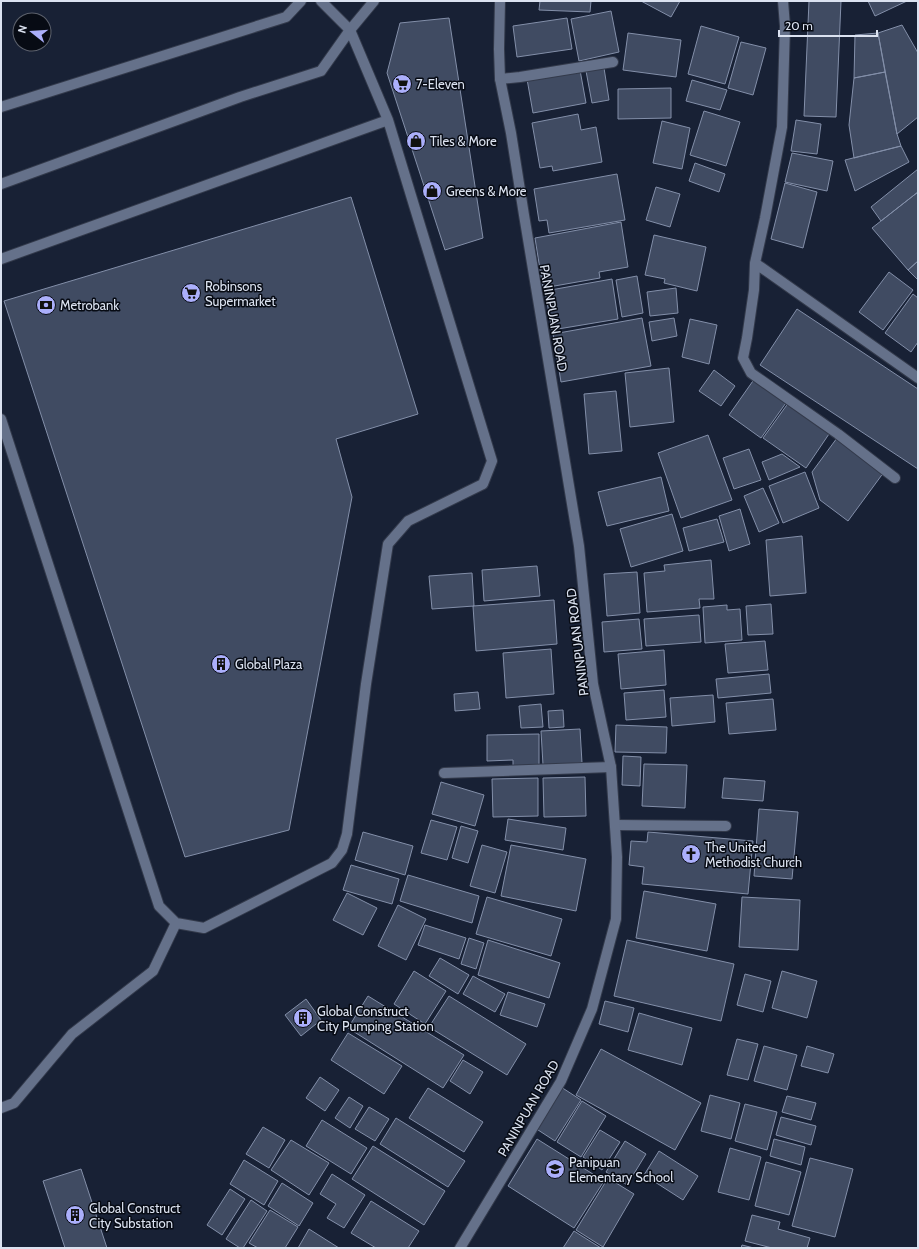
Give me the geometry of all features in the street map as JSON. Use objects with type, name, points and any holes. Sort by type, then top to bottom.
[{"type":"main road","points":[[1,107],[286,16],[301,1]]},
{"type":"main road","points":[[1,419],[159,906],[176,923],[204,928],[332,863],[342,850],[347,834],[366,684],[388,544],[408,522],[483,484],[492,461],[388,120],[350,30],[321,1]]},
{"type":"main road","points":[[1,184],[240,97],[322,71],[350,30],[374,1]]},
{"type":"main road","name":"PANINPUAN ROAD","points":[[460,1248],[561,1081],[592,1009],[616,919],[617,857],[612,767],[593,684],[579,546],[511,132],[500,79],[500,1]]},
{"type":"main road","points":[[783,1],[785,26],[782,126],[765,218],[755,262],[754,290],[743,358],[751,373],[838,434],[895,478]]},
{"type":"main road","points":[[500,79],[613,62]]},
{"type":"main road","points":[[1,259],[388,120]]},
{"type":"main road","points":[[755,262],[918,378]]},
{"type":"main road","points":[[444,773],[612,767]]},
{"type":"main road","points":[[615,825],[726,826]]},
{"type":"main road","points":[[1,1108],[14,1103],[72,1034],[153,971],[176,923]]},
{"type":"building","points":[[540,1],[591,1],[590,12],[539,10]]},
{"type":"building","points":[[641,1],[680,1],[671,17]]},
{"type":"building","points":[[809,1],[841,1],[836,117],[804,116]]},
{"type":"building","points":[[868,1],[907,1],[875,16]]},
{"type":"building","points":[[611,11],[619,52],[579,61],[571,19]]},
{"type":"building","points":[[449,18],[483,238],[445,250],[387,73],[400,23]]},
{"type":"building","points":[[567,18],[572,49],[517,57],[513,26]]},
{"type":"building","points":[[902,25],[918,53],[918,117],[897,134],[878,33]]},
{"type":"building","points":[[701,26],[739,37],[725,84],[688,74]]},
{"type":"building","points":[[628,33],[681,40],[676,77],[623,70]]},
{"type":"building","points":[[878,33],[885,72],[854,78],[855,35]]},
{"type":"building","points":[[741,42],[766,48],[753,95],[728,88]]},
{"type":"building","points":[[604,68],[609,100],[592,103],[586,71]]},
{"type":"building","points":[[580,70],[586,103],[533,113],[527,79]]},
{"type":"building","points":[[885,72],[897,134],[901,146],[854,158],[849,125],[854,78]]},
{"type":"building","points":[[692,80],[727,90],[720,110],[686,101]]},
{"type":"building","points":[[671,88],[671,118],[618,119],[618,89]]},
{"type":"building","points":[[704,111],[740,122],[726,166],[690,155]]},
{"type":"building","points":[[578,114],[581,130],[596,127],[602,162],[553,171],[552,166],[540,168],[532,123]]},
{"type":"building","points":[[796,120],[821,124],[817,154],[791,151]]},
{"type":"building","points":[[662,121],[690,128],[682,169],[653,163]]},
{"type":"building","points":[[901,146],[909,162],[855,191],[845,160]]},
{"type":"building","points":[[792,153],[833,161],[827,191],[785,182]]},
{"type":"building","points":[[695,163],[725,174],[719,192],[689,181]]},
{"type":"building","points":[[918,169],[918,192],[881,221],[871,207]]},
{"type":"building","points":[[617,174],[625,220],[549,233],[547,220],[539,221],[534,189]]},
{"type":"building","points":[[785,183],[817,192],[803,248],[771,239]]},
{"type":"building","points":[[656,187],[680,194],[670,227],[646,220]]},
{"type":"building","points":[[918,192],[918,261],[908,270],[872,228]]},
{"type":"building","name":"Global Plaza","points":[[351,197],[418,414],[336,439],[352,497],[289,830],[185,857],[4,301]]},
{"type":"building","points":[[621,222],[628,267],[599,272],[600,278],[543,288],[535,238]]},
{"type":"building","points":[[654,235],[706,247],[697,291],[664,283],[665,279],[645,275]]},
{"type":"building","points":[[918,261],[918,280],[908,270]]},
{"type":"building","points":[[889,272],[913,290],[883,330],[859,312]]},
{"type":"building","points":[[637,276],[643,313],[622,317],[616,280]]},
{"type":"building","points":[[612,279],[618,319],[552,330],[545,291]]},
{"type":"building","points":[[676,288],[678,313],[650,316],[647,292]]},
{"type":"building","points":[[913,294],[918,298],[918,342],[911,352],[885,333]]},
{"type":"building","points":[[797,309],[918,389],[918,469],[760,365]]},
{"type":"building","points":[[642,318],[651,366],[561,382],[553,334]]},
{"type":"building","points":[[674,318],[677,336],[652,341],[649,322]]},
{"type":"building","points":[[690,319],[717,325],[709,364],[682,357]]},
{"type":"building","points":[[669,368],[674,422],[630,427],[625,373]]},
{"type":"building","points":[[714,370],[735,386],[721,406],[699,391]]},
{"type":"building","points":[[755,378],[788,400],[761,438],[729,415]]},
{"type":"building","points":[[616,391],[622,451],[589,454],[584,394]]},
{"type":"building","points":[[789,402],[831,431],[806,468],[763,438]]},
{"type":"building","points":[[708,435],[732,500],[681,518],[658,453]]},
{"type":"building","points":[[837,438],[884,472],[848,521],[820,500],[812,472]]},
{"type":"building","points":[[749,449],[761,480],[734,489],[723,458]]},
{"type":"building","points":[[782,454],[800,467],[769,480],[762,462]]},
{"type":"building","points":[[805,472],[819,508],[783,523],[769,486]]},
{"type":"building","points":[[661,477],[669,511],[607,526],[598,492]]},
{"type":"building","points":[[763,488],[779,523],[759,532],[744,496]]},
{"type":"building","points":[[740,509],[750,544],[729,551],[719,516]]},
{"type":"building","points":[[672,514],[683,551],[631,567],[620,529]]},
{"type":"building","points":[[717,519],[724,542],[689,551],[683,528]]},
{"type":"building","points":[[802,536],[806,593],[770,596],[766,540]]},
{"type":"building","points":[[711,560],[714,599],[699,599],[700,608],[647,612],[644,573],[665,571],[664,565]]},
{"type":"building","points":[[537,566],[540,596],[484,601],[482,570]]},
{"type":"building","points":[[637,572],[640,613],[607,616],[604,574]]},
{"type":"building","points":[[472,573],[474,606],[432,609],[429,576]]},
{"type":"building","points":[[554,600],[557,644],[476,651],[473,606]]},
{"type":"building","points":[[771,604],[773,634],[748,635],[746,606]]},
{"type":"building","points":[[727,605],[727,610],[740,609],[742,640],[705,643],[703,607]]},
{"type":"building","points":[[699,615],[701,642],[646,646],[644,619]]},
{"type":"building","points":[[639,619],[642,649],[604,652],[602,622]]},
{"type":"building","points":[[765,641],[768,670],[728,673],[725,644]]},
{"type":"building","points":[[551,649],[554,694],[506,698],[503,653]]},
{"type":"building","points":[[664,650],[666,685],[621,689],[618,654]]},
{"type":"building","points":[[769,674],[771,693],[718,698],[716,679]]},
{"type":"building","points":[[664,690],[666,717],[626,720],[624,693]]},
{"type":"building","points":[[478,692],[480,709],[455,711],[454,694]]},
{"type":"building","points":[[713,695],[715,722],[672,726],[670,698]]},
{"type":"building","points":[[773,699],[776,730],[729,734],[726,703]]},
{"type":"building","points":[[541,704],[543,727],[521,728],[519,706]]},
{"type":"building","points":[[563,710],[564,727],[549,728],[548,711]]},
{"type":"building","points":[[616,725],[667,727],[666,753],[615,752]]},
{"type":"building","points":[[580,729],[582,763],[543,765],[541,731]]},
{"type":"building","points":[[539,734],[539,767],[513,767],[513,760],[487,761],[487,735]]},
{"type":"building","points":[[623,756],[641,757],[640,786],[622,785]]},
{"type":"building","points":[[644,764],[687,765],[685,808],[642,806]]},
{"type":"building","points":[[585,777],[586,816],[544,817],[543,778]]},
{"type":"building","points":[[538,778],[538,816],[493,817],[492,779]]},
{"type":"building","points":[[724,778],[765,781],[763,801],[722,798]]},
{"type":"building","points":[[441,782],[484,795],[475,826],[432,814]]},
{"type":"building","points":[[759,809],[798,812],[792,879],[754,876]]},
{"type":"building","points":[[508,819],[566,828],[563,850],[505,840]]},
{"type":"building","points":[[431,820],[457,827],[447,860],[421,853]]},
{"type":"building","points":[[461,826],[478,831],[468,863],[452,858]]},
{"type":"building","points":[[363,832],[413,846],[405,875],[355,860]]},
{"type":"building","name":"The United Methodist Church","points":[[648,832],[753,841],[748,894],[642,884],[644,867],[629,865],[631,841],[647,842]]},
{"type":"building","points":[[482,845],[507,852],[495,893],[470,886]]},
{"type":"building","points":[[511,845],[586,859],[576,911],[501,896]]},
{"type":"building","points":[[351,865],[399,879],[392,904],[343,890]]},
{"type":"building","points":[[408,875],[479,896],[472,923],[400,901]]},
{"type":"building","points":[[644,891],[716,904],[707,951],[636,938]]},
{"type":"building","points":[[347,893],[377,908],[363,935],[333,920]]},
{"type":"building","points":[[487,897],[562,919],[551,956],[476,934]]},
{"type":"building","points":[[742,897],[800,900],[798,950],[739,947]]},
{"type":"building","points":[[398,905],[426,919],[406,960],[378,946]]},
{"type":"building","points":[[425,925],[466,938],[459,959],[418,945]]},
{"type":"building","points":[[469,938],[484,943],[476,969],[461,964]]},
{"type":"building","points":[[488,940],[560,963],[549,998],[478,975]]},
{"type":"building","points":[[627,940],[734,964],[721,1021],[614,996]]},
{"type":"building","points":[[440,958],[469,975],[458,994],[429,976]]},
{"type":"building","points":[[414,971],[446,991],[425,1024],[394,1004]]},
{"type":"building","points":[[782,971],[817,981],[807,1018],[772,1008]]},
{"type":"building","points":[[745,974],[771,981],[763,1012],[737,1005]]},
{"type":"building","points":[[473,976],[505,994],[495,1012],[463,994]]},
{"type":"building","points":[[508,992],[545,1004],[537,1027],[500,1015]]},
{"type":"building","points":[[368,996],[464,1055],[443,1088],[348,1028]]},
{"type":"building","points":[[449,996],[526,1044],[507,1075],[429,1027]]},
{"type":"building","name":"Global Construct City Pumping Station","points":[[306,999],[321,1020],[301,1036],[285,1015]]},
{"type":"building","points":[[605,1001],[634,1008],[628,1032],[599,1024]]},
{"type":"building","points":[[639,1013],[692,1028],[682,1065],[628,1050]]},
{"type":"building","points":[[348,1033],[402,1066],[384,1094],[331,1060]]},
{"type":"building","points":[[737,1039],[758,1044],[748,1080],[727,1075]]},
{"type":"building","points":[[764,1046],[797,1055],[787,1090],[754,1081]]},
{"type":"building","points":[[807,1046],[834,1054],[828,1073],[801,1066]]},
{"type":"building","points":[[601,1049],[701,1103],[675,1150],[576,1095]]},
{"type":"building","points":[[463,1060],[483,1072],[470,1094],[450,1081]]},
{"type":"building","points":[[320,1077],[339,1090],[325,1111],[306,1098]]},
{"type":"building","points":[[561,1087],[581,1100],[555,1141],[535,1128]]},
{"type":"building","points":[[428,1088],[483,1122],[464,1152],[409,1118]]},
{"type":"building","points":[[710,1095],[740,1103],[731,1139],[701,1131]]},
{"type":"building","points":[[787,1096],[816,1103],[811,1120],[782,1112]]},
{"type":"building","points":[[349,1097],[363,1106],[350,1128],[335,1118]]},
{"type":"building","points":[[582,1101],[606,1116],[581,1157],[557,1142]]},
{"type":"building","points":[[745,1104],[777,1112],[767,1150],[735,1141]]},
{"type":"building","points":[[369,1107],[389,1119],[375,1141],[355,1129]]},
{"type":"building","points":[[781,1117],[816,1126],[811,1145],[776,1135]]},
{"type":"building","points":[[396,1118],[465,1161],[448,1187],[380,1144]]},
{"type":"building","points":[[322,1120],[367,1148],[351,1174],[306,1146]]},
{"type":"building","points":[[263,1127],[285,1140],[269,1168],[246,1154]]},
{"type":"building","points":[[600,1130],[620,1142],[602,1170],[583,1157]]},
{"type":"building","points":[[537,1139],[604,1181],[574,1228],[508,1186]]},
{"type":"building","points":[[774,1139],[805,1147],[801,1165],[770,1156]]},
{"type":"building","points":[[291,1140],[329,1163],[309,1195],[271,1170]]},
{"type":"building","points":[[625,1141],[646,1154],[627,1185],[606,1172]]},
{"type":"building","points":[[373,1146],[445,1191],[424,1225],[352,1179]]},
{"type":"building","points":[[730,1148],[761,1157],[749,1200],[718,1192]]},
{"type":"building","points":[[659,1151],[698,1176],[683,1200],[644,1175]]},
{"type":"building","points":[[810,1158],[853,1169],[835,1237],[792,1226]]},
{"type":"building","points":[[244,1160],[278,1181],[264,1205],[230,1184]]},
{"type":"building","points":[[766,1162],[801,1172],[789,1215],[755,1206]]},
{"type":"building","name":"Global Construct City Substation","points":[[81,1169],[107,1248],[65,1248],[43,1181]]},
{"type":"building","points":[[332,1174],[365,1195],[344,1228],[327,1218],[336,1204],[320,1194]]},
{"type":"building","points":[[608,1178],[634,1194],[603,1247],[576,1230]]},
{"type":"building","points":[[282,1183],[313,1203],[299,1226],[268,1206]]},
{"type":"building","points":[[230,1189],[245,1199],[222,1235],[207,1225]]},
{"type":"building","points":[[251,1200],[267,1211],[243,1248],[240,1248],[226,1239]]},
{"type":"building","points":[[371,1201],[419,1231],[408,1248],[376,1248],[351,1233]]},
{"type":"building","points":[[270,1210],[298,1227],[285,1248],[258,1248],[249,1243]]},
{"type":"building","points":[[752,1215],[780,1222],[778,1229],[810,1238],[807,1248],[772,1248],[745,1241]]},
{"type":"building","points":[[309,1229],[339,1248],[298,1248]]},
{"type":"building","points":[[574,1231],[601,1248],[563,1248]]},
{"type":"building","points":[[742,1245],[754,1248],[741,1248]]},
{"type":"place","name":"7-Eleven","points":[[402,84]]},
{"type":"place","name":"Tiles & More","points":[[416,141]]},
{"type":"place","name":"Greens & More","points":[[432,191]]},
{"type":"place","name":"Robinsons Supermarket","points":[[191,293]]},
{"type":"place","name":"Metrobank","points":[[46,305]]},
{"type":"place","name":"Global Plaza","points":[[221,664]]},
{"type":"place","name":"The United Methodist Church","points":[[691,854]]},
{"type":"place","name":"Global Construct City Pumping Station","points":[[303,1018]]},
{"type":"place","name":"Panipuan Elementary School","points":[[555,1169]]},
{"type":"place","name":"Global Construct City Substation","points":[[75,1215]]}]
